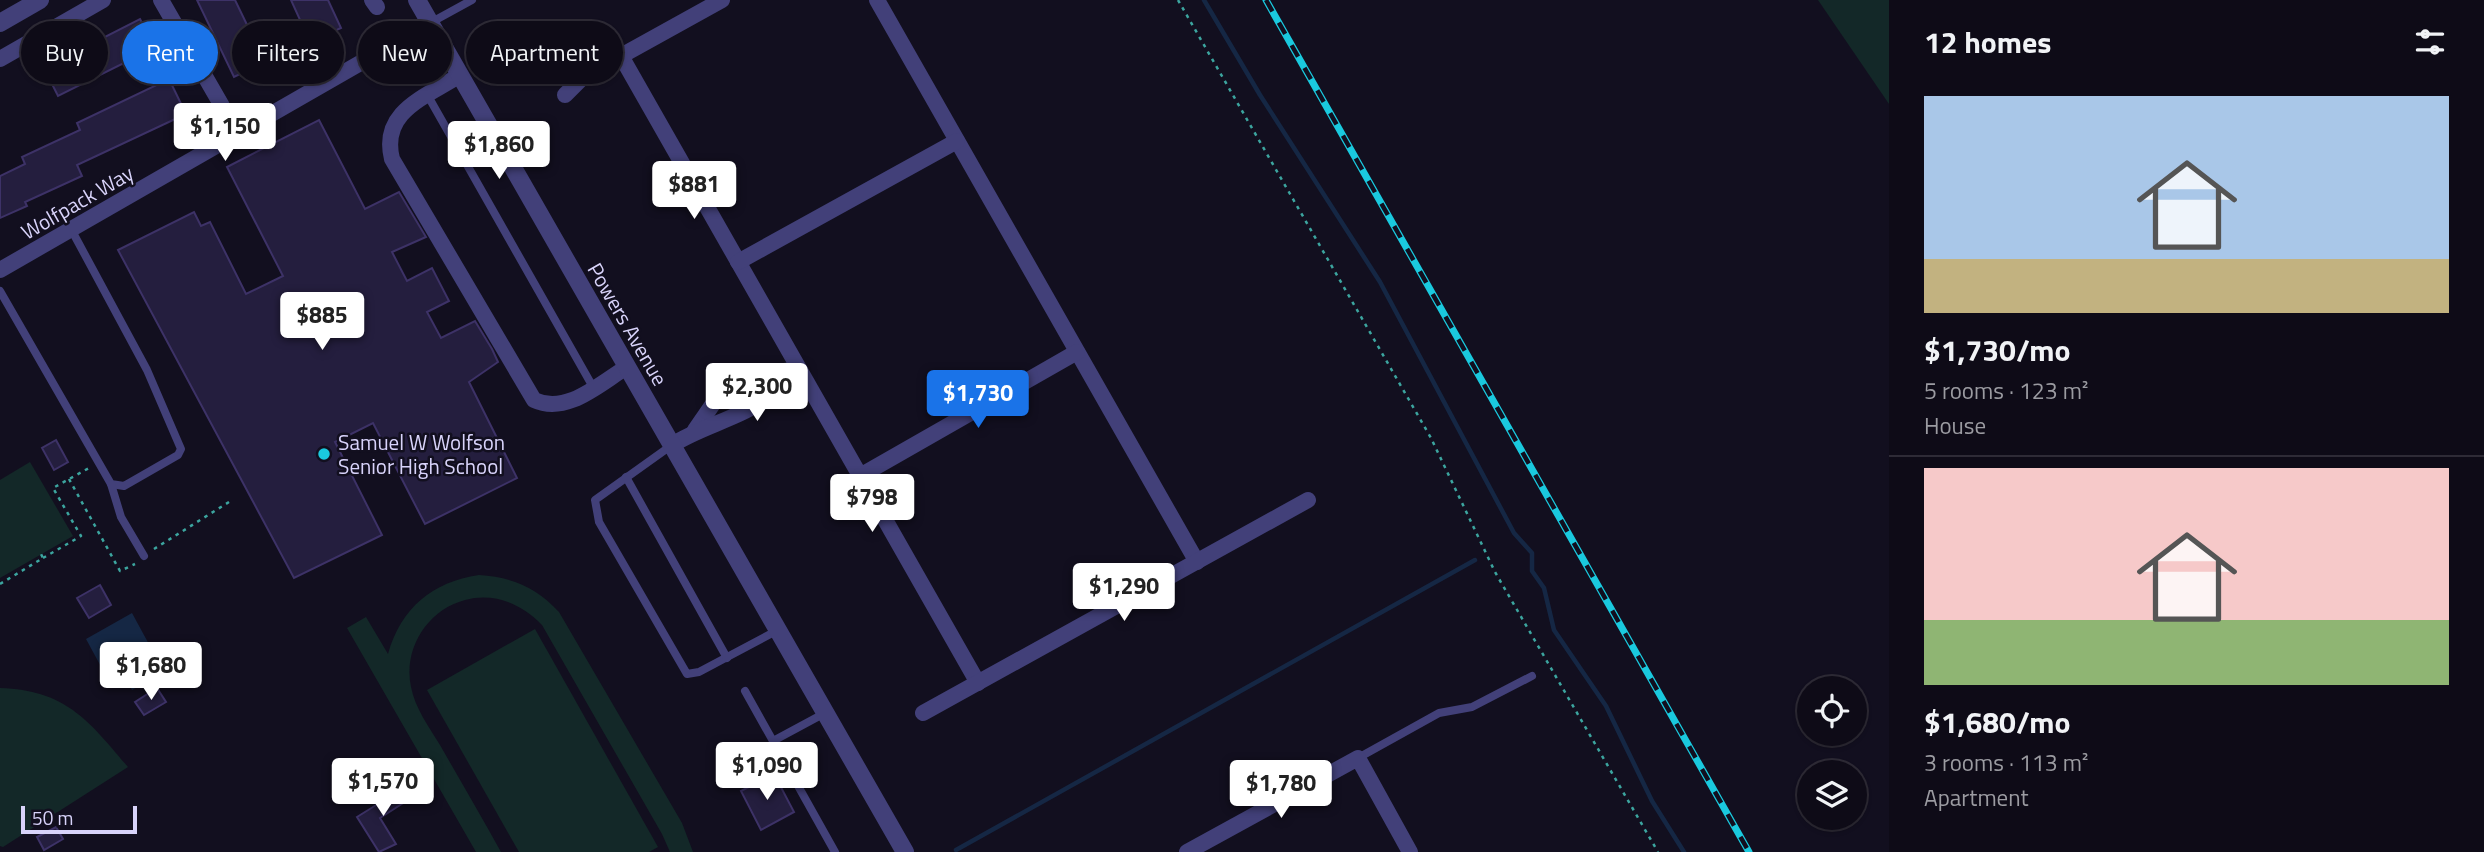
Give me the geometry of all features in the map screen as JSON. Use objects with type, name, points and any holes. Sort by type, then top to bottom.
[{"type":"street","points":[[0,23],[40,0]]},
{"type":"street","points":[[0,60],[103,0]]},
{"type":"street","points":[[161,0],[222,106]]},
{"type":"street","name":"Powers Avenue","points":[[417,0],[429,21]]},
{"type":"street","points":[[623,55],[722,0]]},
{"type":"street","points":[[877,0],[1197,562]]},
{"type":"street","points":[[623,60],[738,262],[794,370],[860,476],[978,683]]},
{"type":"street","name":"Powers Avenue","points":[[452,61],[903,851]]},
{"type":"street","name":"Wolfpack Way","points":[[0,270],[358,64]]},
{"type":"street","points":[[460,75],[398,115],[388,145],[392,159],[534,400],[557,405],[568,403],[627,367]]},
{"type":"street","points":[[565,94],[576,84]]},
{"type":"street","points":[[738,262],[957,141]]},
{"type":"street","points":[[860,476],[1077,352]]},
{"type":"street","points":[[672,445],[695,430],[723,421],[771,394],[794,370]]},
{"type":"street","points":[[923,713],[1308,500]]},
{"type":"street","points":[[1187,852],[1358,758],[1410,852]]},
{"type":"lane","points":[[434,21],[472,0]]},
{"type":"lane","points":[[428,96],[593,387]]},
{"type":"lane","points":[[71,229],[147,370],[181,449],[178,455],[124,486],[111,484]]},
{"type":"lane","points":[[0,291],[111,484],[121,517],[144,556]]},
{"type":"lane","points":[[672,445],[595,499],[599,522],[687,674],[727,658],[778,630]]},
{"type":"lane","points":[[626,477],[727,658]]},
{"type":"lane","points":[[1358,758],[1439,713],[1472,707],[1532,676]]},
{"type":"lane","points":[[745,691],[835,852]]},
{"type":"lane","points":[[773,741],[825,713]]},
{"type":"path","points":[[1178,0],[1431,438],[1495,572],[1658,852]]},
{"type":"path","points":[[0,584],[42,556],[81,536],[53,488],[98,462]]},
{"type":"path","points":[[69,479],[120,571],[229,502]]},
{"type":"green space","points":[[1818,0],[1889,0],[1889,104]]},
{"type":"green space","points":[[30,462],[73,536],[0,578],[0,480]]},
{"type":"green space","points":[[479,575],[502,578],[523,585],[542,596],[559,612],[682,823],[693,852],[670,852],[542,625],[526,611],[507,602],[476,598],[451,605],[429,622],[415,645],[409,673],[419,710],[501,852],[476,852],[347,628],[366,617],[388,654],[401,623],[421,600],[447,584]]},
{"type":"green space","points":[[535,629],[658,847],[649,852],[519,852],[427,690]]},
{"type":"green space","points":[[0,688],[42,695],[74,711],[88,722],[128,767],[3,847],[0,846]]},
{"type":"water","points":[[132,613],[151,648],[138,655],[151,679],[132,690],[120,667],[105,674],[86,639]]},
{"type":"building","points":[[197,0],[235,0],[245,21],[232,21],[232,73],[218,44],[218,21],[207,21]]},
{"type":"building","points":[[291,0],[328,0],[338,21],[300,21]]},
{"type":"building","points":[[122,28],[122,64],[108,71],[108,35]]},
{"type":"building","points":[[52,84],[82,84],[58,96]]},
{"type":"building","points":[[159,84],[171,84],[186,114],[77,165],[82,176],[25,202],[27,206],[0,218],[0,176],[25,164],[22,157],[80,130],[77,123]]},
{"type":"building","points":[[319,120],[365,209],[399,192],[426,237],[392,252],[407,281],[432,268],[449,301],[427,312],[441,338],[475,321],[492,349],[498,362],[469,382],[517,478],[425,524],[373,423],[335,442],[382,535],[294,578],[118,250],[194,212],[201,226],[210,222],[246,294],[283,276],[227,167]]},
{"type":"building","points":[[56,440],[68,462],[54,470],[42,448]]},
{"type":"building","points":[[100,585],[111,605],[89,618],[77,598]]},
{"type":"building","points":[[157,688],[166,702],[144,715],[135,702]]},
{"type":"building","points":[[774,774],[794,812],[761,830],[741,791]]},
{"type":"building","points":[[401,783],[411,798],[380,818],[396,844],[379,852],[357,817],[389,797],[386,792]]},
{"type":"building","points":[[56,827],[63,839],[44,850],[37,837]]},
{"type":"waterway","points":[[1204,0],[1260,95],[1380,282],[1514,533],[1532,553],[1532,571],[1544,588],[1554,630],[1606,706],[1652,801],[1684,852]]},
{"type":"waterway","points":[[956,850],[1475,560]]},
{"type":"railway","points":[[1266,0],[1749,852]]},
{"type":"place","name":"Samuel W Wolfson Senior High School","points":[[324,454]]}]
